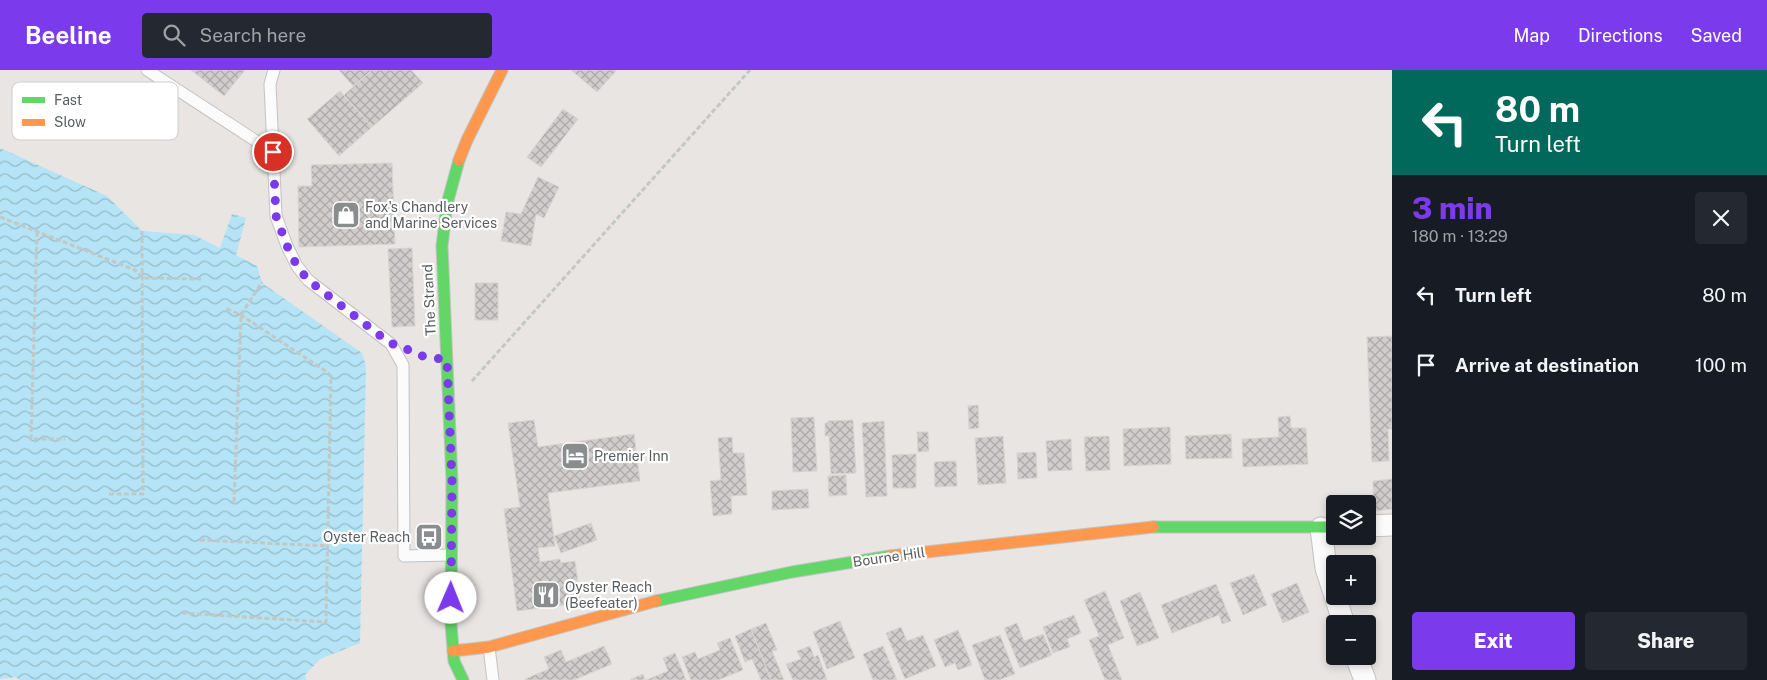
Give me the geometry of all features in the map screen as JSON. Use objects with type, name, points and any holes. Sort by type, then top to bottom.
[{"type":"street","name":"The Strand","points":[[448,674],[453,656],[451,610],[452,481],[442,246],[446,204],[454,175],[467,140],[502,70]]},
{"type":"street","points":[[1376,526],[1392,525]]},
{"type":"street","name":"Bourne Hill","points":[[453,656],[669,598],[792,572],[879,557],[1146,527],[1326,527]]},
{"type":"street","name":"The Strand","points":[[453,656],[463,680]]},
{"type":"street","points":[[1359,665],[1365,680]]},
{"type":"lane","points":[[147,70],[165,82]]},
{"type":"lane","points":[[274,70],[270,84],[276,216],[287,246],[297,266],[308,280],[391,344],[403,365],[404,556],[452,555]]},
{"type":"lane","points":[[178,90],[273,152]]},
{"type":"lane","points":[[489,647],[493,680]]},
{"type":"path","points":[[448,407],[750,70]]},
{"type":"path","points":[[0,217],[135,270],[143,278],[201,280]]},
{"type":"path","points":[[109,494],[144,494],[142,231]]},
{"type":"path","points":[[37,232],[31,439],[65,440]]},
{"type":"path","points":[[234,502],[241,316],[262,282]]},
{"type":"path","points":[[182,613],[326,622],[331,376],[241,316],[225,308]]},
{"type":"path","points":[[200,540],[328,546]]},
{"type":"water","points":[[0,148],[107,196],[142,231],[194,235],[220,248],[232,214],[246,218],[236,255],[257,266],[262,283],[362,353],[366,366],[360,643],[320,659],[305,675],[306,680],[20,680],[16,677],[0,679]]},
{"type":"building","points":[[191,70],[245,70],[224,96]]},
{"type":"building","points":[[339,70],[372,70],[353,86]]},
{"type":"building","points":[[372,70],[411,70],[423,83],[372,127],[344,95]]},
{"type":"building","points":[[571,70],[615,70],[616,71],[597,92]]},
{"type":"building","points":[[340,91],[372,127],[339,156],[307,119]]},
{"type":"building","points":[[563,109],[578,119],[541,167],[527,157]]},
{"type":"building","name":"Fox's Chandlery and Marine Services","points":[[392,163],[395,244],[299,247],[298,186],[312,186],[311,165]]},
{"type":"building","points":[[538,177],[559,187],[544,218],[536,214],[531,246],[501,241],[506,212],[521,214]]},
{"type":"building","points":[[412,248],[415,326],[392,327],[388,249]]},
{"type":"building","points":[[475,283],[498,283],[498,320],[475,320]]},
{"type":"building","points":[[1392,336],[1392,429],[1388,429],[1389,461],[1372,462],[1367,337]]},
{"type":"building","points":[[978,405],[979,428],[969,429],[968,406]]},
{"type":"building","points":[[1290,416],[1291,428],[1306,428],[1308,464],[1243,467],[1242,439],[1279,437],[1278,417]]},
{"type":"building","points":[[814,417],[817,471],[793,472],[791,418]]},
{"type":"building","points":[[534,420],[538,447],[634,434],[640,481],[548,493],[555,546],[538,548],[540,562],[560,559],[561,563],[575,561],[581,603],[517,611],[504,509],[520,507],[508,423]]},
{"type":"building","points":[[853,420],[856,473],[831,474],[829,436],[825,436],[825,423],[828,423],[828,421]]},
{"type":"building","points":[[884,421],[887,496],[866,497],[862,423]]},
{"type":"building","points":[[1170,427],[1171,464],[1124,466],[1123,429]]},
{"type":"building","points":[[917,432],[928,432],[929,451],[918,452]]},
{"type":"building","points":[[1231,434],[1232,458],[1186,459],[1185,436]]},
{"type":"building","points":[[1003,436],[1006,483],[978,485],[975,438]]},
{"type":"building","points":[[1109,436],[1110,470],[1086,471],[1084,437]]},
{"type":"building","points":[[732,437],[733,453],[744,453],[747,495],[731,496],[732,514],[713,516],[710,481],[721,480],[718,438]]},
{"type":"building","points":[[1071,439],[1072,470],[1048,471],[1046,441]]},
{"type":"building","points":[[1036,452],[1037,478],[1018,479],[1017,453]]},
{"type":"building","points":[[916,454],[916,488],[893,488],[892,455]]},
{"type":"building","points":[[956,461],[957,486],[935,487],[934,462]]},
{"type":"building","points":[[846,475],[847,495],[829,496],[828,476]]},
{"type":"building","points":[[1392,479],[1392,509],[1376,511],[1376,495],[1373,495],[1373,481]]},
{"type":"building","points":[[808,489],[809,508],[772,510],[772,491]]},
{"type":"building","points":[[591,523],[597,540],[561,553],[554,536]]},
{"type":"building","points":[[1254,574],[1267,605],[1243,615],[1230,583]]},
{"type":"building","points":[[1297,583],[1309,612],[1283,623],[1271,594]]},
{"type":"building","points":[[1216,584],[1231,621],[1222,624],[1219,615],[1172,633],[1161,605]]},
{"type":"building","points":[[1105,591],[1124,638],[1108,645],[1122,680],[1105,680],[1089,640],[1099,636],[1084,600]]},
{"type":"building","points":[[1140,592],[1159,638],[1137,646],[1120,601]]},
{"type":"building","points":[[1074,615],[1081,633],[1067,639],[1070,647],[1053,653],[1043,627]]},
{"type":"building","points":[[840,621],[855,658],[827,669],[813,632]]},
{"type":"building","points":[[766,623],[777,650],[772,651],[784,680],[771,680],[751,629]]},
{"type":"building","points":[[1017,623],[1024,641],[1043,634],[1052,655],[1020,668],[1004,628]]},
{"type":"building","points":[[901,627],[907,641],[923,635],[936,666],[905,679],[886,633]]},
{"type":"building","points":[[751,629],[771,680],[761,680],[752,659],[745,662],[735,636]]},
{"type":"building","points":[[958,630],[972,665],[958,670],[955,663],[945,667],[934,640]]},
{"type":"building","points":[[1000,635],[1015,674],[999,680],[985,680],[972,645]]},
{"type":"building","points":[[730,638],[743,670],[718,680],[691,680],[682,657],[695,652],[698,659],[720,650],[717,643]]},
{"type":"building","points":[[604,646],[612,664],[574,680],[525,679],[549,669],[544,657],[561,650],[566,662]]},
{"type":"building","points":[[810,646],[814,657],[818,655],[827,680],[793,680],[786,664],[801,659],[797,651]]},
{"type":"building","points":[[883,646],[897,680],[873,680],[863,654]]},
{"type":"building","points":[[675,653],[686,680],[646,680],[668,671],[663,658]]},
{"type":"building","points":[[643,674],[645,680],[631,680],[631,679]]},
{"type":"traffic: fast","points":[[459,160],[447,204],[442,246],[452,481],[451,624],[454,661],[463,680]]},
{"type":"traffic: fast","points":[[1153,527],[1326,527]]},
{"type":"traffic: fast","points":[[656,601],[792,572],[890,556]]},
{"type":"traffic: slow","points":[[459,160],[502,70]]},
{"type":"traffic: slow","points":[[890,556],[1153,527]]},
{"type":"traffic: slow","points":[[453,651],[489,647],[656,601]]},
{"type":"place","name":"Fox's Chandlery and Marine Services","points":[[346,215]]},
{"type":"place","name":"Premier Inn","points":[[575,456]]},
{"type":"place","name":"Oyster Reach","points":[[429,537]]},
{"type":"place","name":"Oyster Reach (Beefeater)","points":[[546,595]]},
{"type":"route","points":[[273,152],[276,216],[297,266],[308,280],[391,344],[398,344],[417,355],[447,360],[452,481],[451,598]]}]
